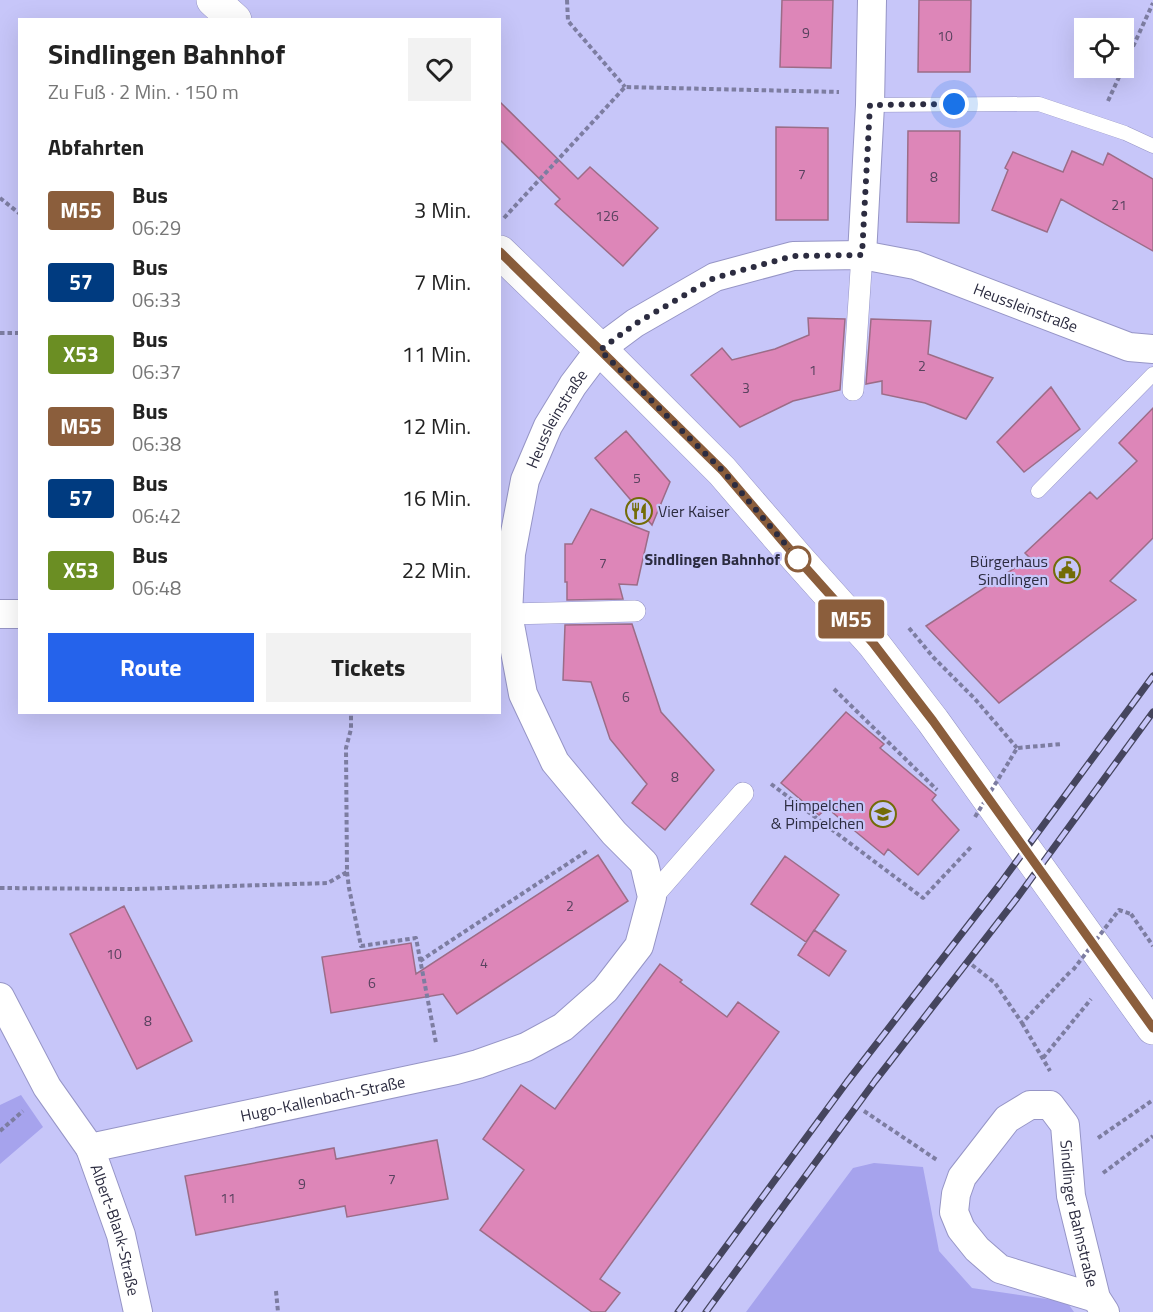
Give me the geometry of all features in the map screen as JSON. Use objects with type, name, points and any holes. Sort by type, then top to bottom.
[{"type":"street","points":[[213,0],[233,18]]},
{"type":"street","points":[[853,390],[870,98],[872,0]]},
{"type":"street","points":[[501,253],[723,471],[873,643],[933,721],[1153,1028]]},
{"type":"street","name":"Heussleinstraße","points":[[651,897],[644,863],[614,833],[555,762],[523,694],[504,614],[511,554],[525,480],[548,426],[573,385],[600,350],[635,324],[714,278],[793,256],[862,255],[915,265],[1129,347],[1153,349]]},
{"type":"street","points":[[504,614],[635,611]]},
{"type":"street","points":[[0,614],[18,614]]},
{"type":"street","points":[[651,897],[743,793]]},
{"type":"street","name":"Hugo-Kallenbach-Straße","points":[[90,1148],[442,1073],[478,1064],[526,1047],[563,1027],[605,990],[639,946],[651,897]]},
{"type":"street","points":[[0,997],[47,1087],[90,1148]]},
{"type":"street","name":"Sindlinger Bahnstraße","points":[[1030,1105],[1050,1105],[1065,1125],[1071,1196],[1100,1305],[1000,1269],[977,1249],[961,1229],[954,1212],[956,1194],[962,1177],[1007,1119],[1030,1105]]},
{"type":"street","name":"Albert-Blank-Straße","points":[[90,1148],[121,1234],[138,1312]]},
{"type":"lane","points":[[870,98],[1039,104],[1153,146]]},
{"type":"lane","points":[[1038,491],[1153,374]]},
{"type":"path","points":[[567,0],[568,21],[625,87],[870,98]]},
{"type":"path","points":[[1098,124],[1153,3]]},
{"type":"path","points":[[501,221],[625,87]]},
{"type":"path","points":[[0,198],[18,212]]},
{"type":"path","points":[[0,333],[18,333]]},
{"type":"path","points":[[903,621],[1017,748]]},
{"type":"path","points":[[834,689],[937,790]]},
{"type":"path","points":[[351,714],[351,729],[346,748],[347,872],[361,946],[416,938],[442,1073]]},
{"type":"path","points":[[1017,748],[1062,744]]},
{"type":"path","points":[[971,823],[1017,748]]},
{"type":"path","points":[[768,782],[923,898],[972,846]]},
{"type":"path","points":[[420,961],[614,833]]},
{"type":"path","points":[[0,888],[135,889],[328,883],[347,872]]},
{"type":"path","points":[[972,965],[992,980],[1022,1023],[1073,970],[1119,910],[1131,914],[1153,946]]},
{"type":"path","points":[[1043,1059],[1098,992]]},
{"type":"path","points":[[1068,1159],[1153,1100]]},
{"type":"path","points":[[864,1111],[962,1177]]},
{"type":"path","points":[[1071,1196],[1153,1137]]},
{"type":"path","points":[[276,1291],[278,1312]]},
{"type":"shaded area","points":[[21,1095],[43,1127],[0,1164],[0,1105]]},
{"type":"shaded area","points":[[874,1163],[923,1167],[939,1251],[972,1288],[1067,1302],[1074,1312],[746,1312],[853,1168]]},
{"type":"building","points":[[782,0],[833,0],[831,68],[780,67]]},
{"type":"building","points":[[919,0],[971,0],[970,72],[918,72]]},
{"type":"building","points":[[501,103],[578,179],[590,167],[658,228],[623,266],[555,204],[560,199],[501,141]]},
{"type":"building","points":[[776,127],[828,128],[828,220],[776,220]]},
{"type":"building","points":[[908,131],[960,131],[959,223],[907,222]]},
{"type":"building","points":[[1072,151],[1103,165],[1108,153],[1153,179],[1153,251],[1061,199],[1047,232],[992,210],[1008,170],[1005,168],[1013,152],[1063,172]]},
{"type":"building","points":[[808,318],[845,319],[840,390],[793,401],[740,427],[691,375],[722,348],[732,360],[775,349],[809,335]]},
{"type":"building","points":[[871,319],[931,321],[928,354],[993,378],[966,419],[925,403],[882,394],[882,381],[866,384]]},
{"type":"building","points":[[1051,387],[1080,429],[1024,472],[997,442]]},
{"type":"building","name":"Bürgerhaus Sindlingen","points":[[1153,408],[1153,538],[1110,581],[1136,600],[999,703],[926,626],[1030,558],[1025,553],[1090,492],[1097,499],[1137,461],[1119,443]]},
{"type":"building","points":[[626,431],[670,482],[652,525],[595,458]]},
{"type":"building","points":[[591,509],[649,532],[637,585],[619,584],[623,599],[567,600],[565,544],[572,544]]},
{"type":"building","points":[[632,624],[661,712],[714,770],[665,830],[632,803],[647,784],[610,739],[591,682],[563,680],[565,625]]},
{"type":"building","points":[[846,712],[884,744],[880,748],[936,795],[932,800],[959,830],[918,875],[888,849],[884,855],[827,808],[819,815],[781,783]]},
{"type":"building","points":[[598,855],[628,901],[457,1014],[443,994],[331,1013],[322,957],[411,943],[416,974]]},
{"type":"building","points":[[785,856],[839,895],[806,942],[751,904]]},
{"type":"building","points":[[124,906],[192,1041],[137,1069],[70,934]]},
{"type":"building","points":[[814,930],[846,951],[829,976],[798,955]]},
{"type":"building","points":[[660,964],[727,1017],[738,1002],[779,1032],[600,1279],[620,1293],[605,1312],[592,1312],[480,1230],[524,1170],[483,1139],[521,1085],[555,1109]]},
{"type":"building","points":[[437,1140],[448,1199],[347,1217],[345,1206],[196,1235],[185,1176],[334,1148],[336,1159]]},
{"type":"railway","points":[[678,1312],[847,1082],[1000,884],[1153,676]]},
{"type":"railway","points":[[706,1312],[875,1081],[1017,898],[1153,712]]},
{"type":"bus line","name":"M55","points":[[501,253],[723,471],[873,643],[933,721],[1153,1028]]},
{"type":"place","name":"Vier Kaiser","points":[[639,511]]},
{"type":"place","name":"Sindlingen Bahnhof","points":[[798,559]]},
{"type":"place","name":"Bürgerhaus Sindlingen","points":[[1067,570]]},
{"type":"place","name":"Himpelchen & Pimpelchen","points":[[883,814]]},
{"type":"route","points":[[798,559],[723,471],[600,350],[635,324],[714,278],[793,256],[862,255],[870,105],[954,104]]}]
